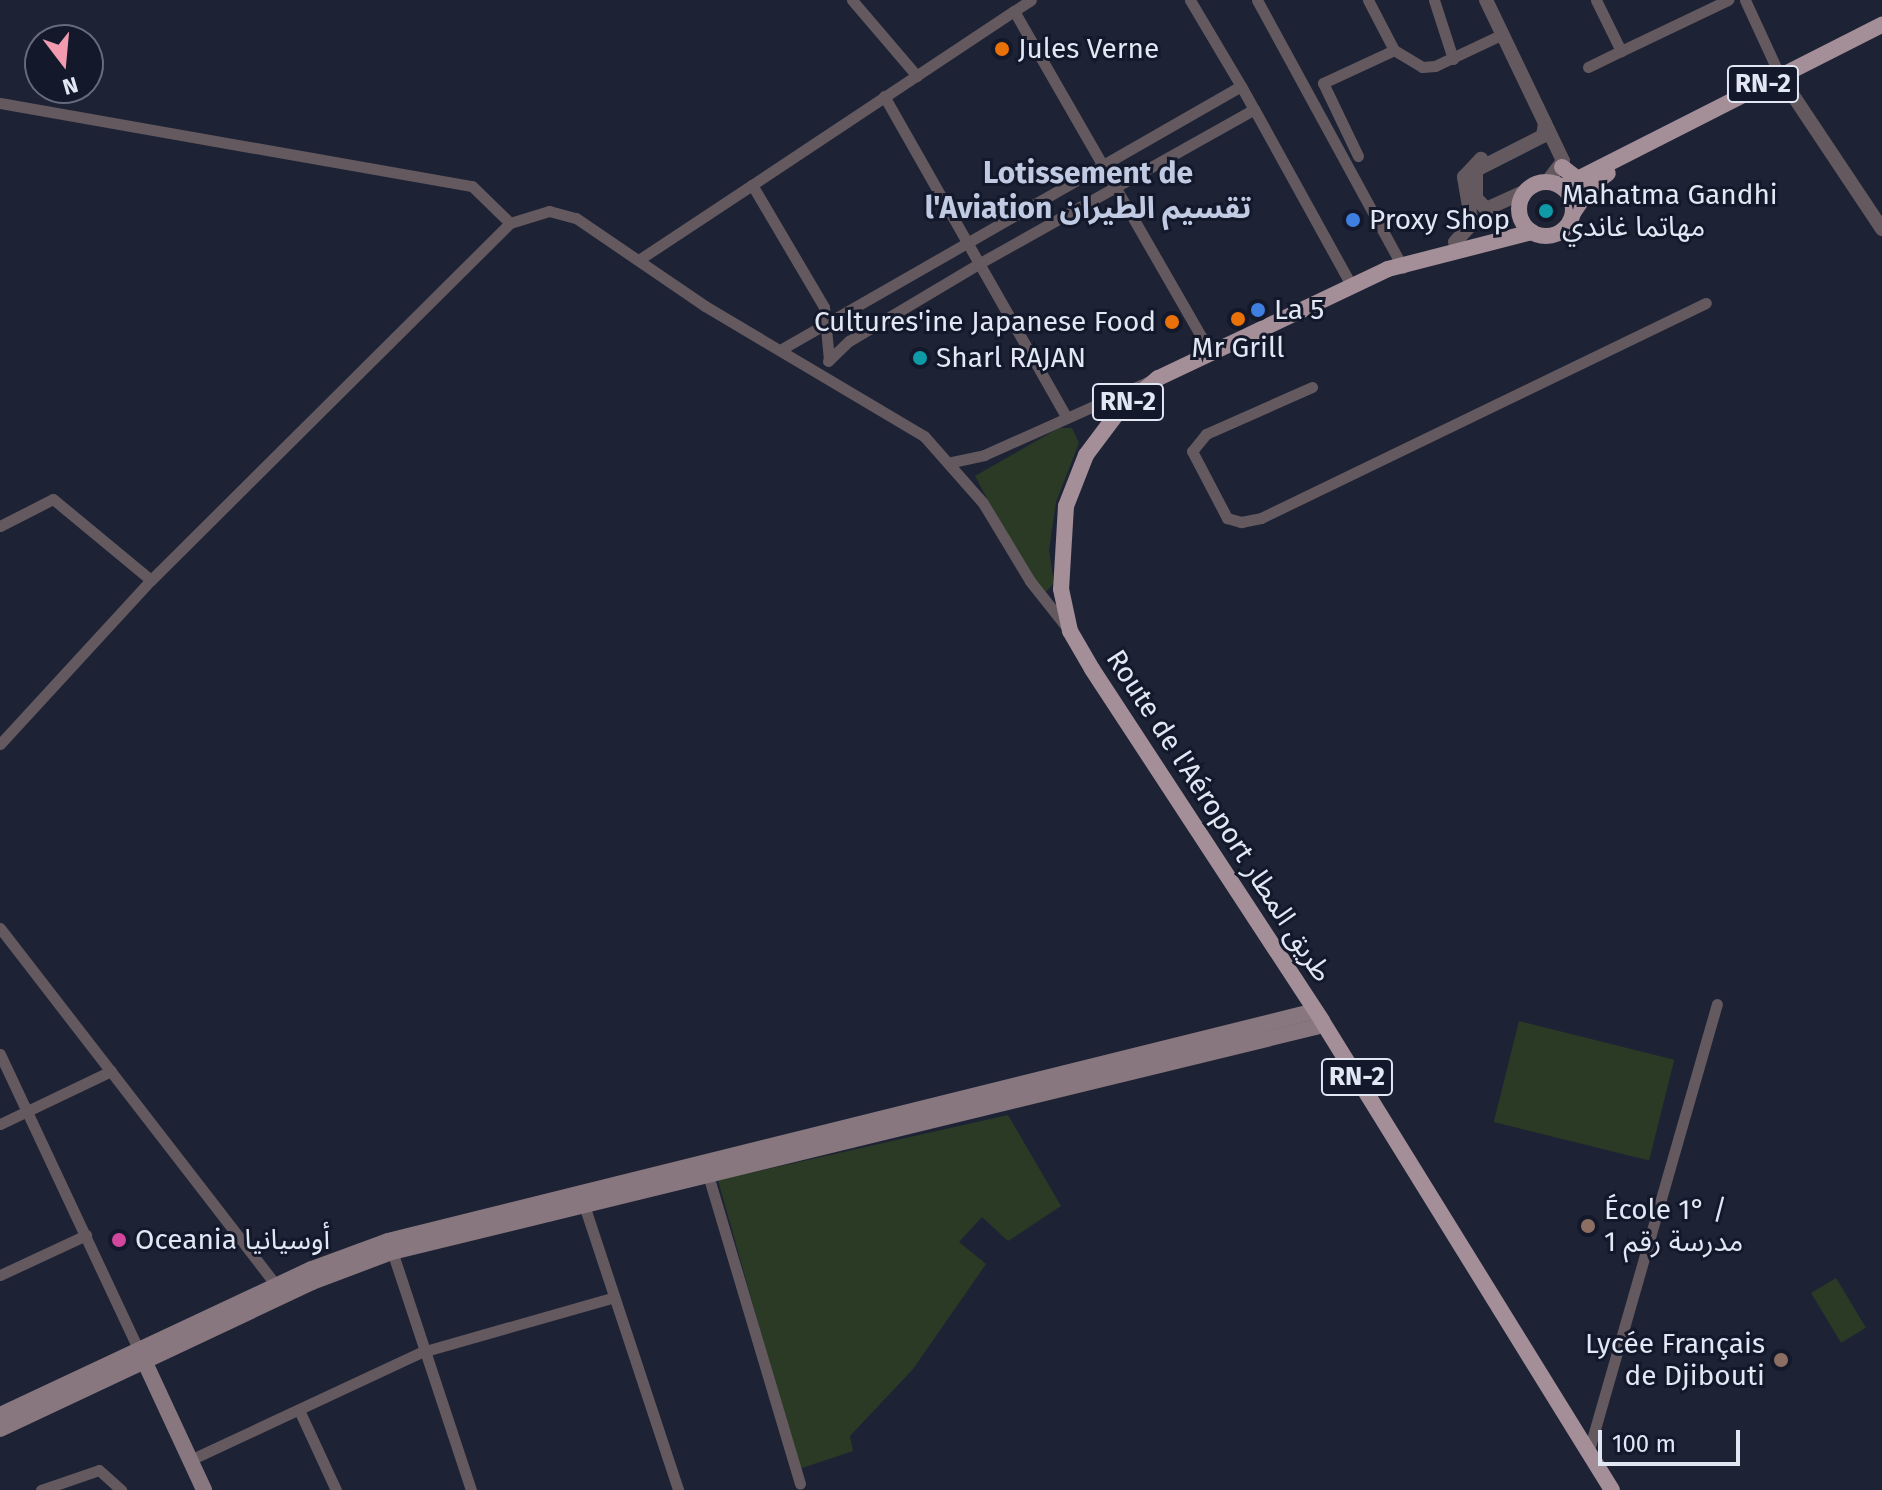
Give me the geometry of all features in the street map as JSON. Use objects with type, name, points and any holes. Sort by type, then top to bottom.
[{"type":"main road","name":"RN-2","points":[[1526,191],[1563,183],[1646,145],[1882,25]]},
{"type":"main road","name":"RN-2","points":[[1532,232],[1560,233],[1591,186],[1646,145]]},
{"type":"main road","points":[[1562,167],[1563,183],[1572,198],[1573,213]]},
{"type":"main road","points":[[1526,191],[1519,212],[1532,232]]},
{"type":"main road","name":"Route de l'Aéroport طريق المطار","points":[[1519,212],[1503,228],[1455,242],[1397,265],[1158,378],[1101,430],[1066,506],[1060,561],[1070,631],[1320,1018],[1612,1490]]},
{"type":"main road","name":"Route de l'Aéroport طريق المطار","points":[[1397,265],[1532,232]]},
{"type":"main road","points":[[142,1357],[276,1285],[390,1246],[1320,1018]]},
{"type":"main road","points":[[582,1199],[708,1175],[992,1098]]},
{"type":"main road","points":[[0,1429],[58,1396],[390,1246]]},
{"type":"main road","points":[[142,1357],[204,1490]]},
{"type":"main road","points":[[0,1415],[58,1396]]},
{"type":"street","points":[[852,0],[917,76]]},
{"type":"street","points":[[640,259],[1031,0]]},
{"type":"street","points":[[1190,0],[1351,285]]},
{"type":"street","points":[[1257,0],[1397,265]]},
{"type":"street","points":[[1368,0],[1394,50],[1422,67],[1453,59],[1503,34]]},
{"type":"street","points":[[1434,0],[1453,59]]},
{"type":"street","points":[[1486,0],[1545,123],[1562,167]]},
{"type":"street","points":[[1596,0],[1621,51]]},
{"type":"street","points":[[1588,67],[1728,0]]},
{"type":"street","points":[[1745,0],[1780,76],[1880,221]]},
{"type":"street","points":[[1014,11],[1106,163],[1210,352]]},
{"type":"street","points":[[1358,156],[1323,83],[1394,50]]},
{"type":"street","points":[[780,350],[1241,86]]},
{"type":"street","points":[[884,96],[1067,418]]},
{"type":"street","points":[[0,103],[472,186],[510,223]]},
{"type":"street","points":[[829,360],[849,341],[980,263],[1254,109]]},
{"type":"street","points":[[1526,191],[1486,209],[1476,198],[1476,170],[1543,136],[1545,123]]},
{"type":"street","points":[[1455,242],[1473,219],[1465,192],[1466,171],[1476,162],[1542,131],[1545,123]]},
{"type":"street","points":[[752,185],[828,321],[829,360],[824,373]]},
{"type":"street","points":[[0,744],[151,580],[510,223],[532,213],[564,213],[780,350],[824,373],[924,436],[952,462],[1030,581],[1070,631]]},
{"type":"street","points":[[1312,387],[1206,434],[1192,451],[1227,518],[1241,522],[1261,518],[1706,303]]},
{"type":"street","points":[[952,462],[984,455],[1158,378]]},
{"type":"street","points":[[0,526],[53,499],[151,580]]},
{"type":"street","points":[[0,928],[276,1285]]},
{"type":"street","points":[[1589,1450],[1717,1004]]},
{"type":"street","points":[[0,1054],[142,1357]]},
{"type":"street","points":[[0,1124],[111,1071]]},
{"type":"street","points":[[708,1175],[800,1484]]},
{"type":"street","points":[[582,1199],[612,1298],[678,1490]]},
{"type":"street","points":[[0,1275],[86,1235]]},
{"type":"street","points":[[390,1246],[422,1352],[471,1490]]},
{"type":"street","points":[[190,1460],[422,1352],[612,1298]]},
{"type":"street","points":[[299,1410],[336,1490]]},
{"type":"street","points":[[41,1490],[99,1470],[121,1490]]},
{"type":"green space","points":[[1059,428],[1072,428],[1079,443],[1056,502],[1049,550],[1054,583],[1045,593],[1029,576],[975,476]]},
{"type":"green space","points":[[1519,1021],[1674,1060],[1649,1161],[1494,1122]]},
{"type":"green space","points":[[1008,1115],[1061,1206],[1008,1241],[982,1217],[959,1242],[986,1264],[913,1369],[850,1436],[853,1451],[799,1469],[718,1180]]},
{"type":"green space","points":[[1836,1278],[1866,1328],[1841,1343],[1811,1293]]},
{"type":"place","name":"Jules Verne","points":[[1002,49]]},
{"type":"place","name":"Mahatma Gandhi مهاتما غاندي","points":[[1546,211]]},
{"type":"place","name":"Proxy Shop","points":[[1353,220]]},
{"type":"place","name":"La 5","points":[[1258,310]]},
{"type":"place","name":"Mr Grill","points":[[1238,319]]},
{"type":"place","name":"Cultures'ine Japanese Food","points":[[1172,322]]},
{"type":"place","name":"Sharl RAJAN","points":[[920,358]]},
{"type":"place","name":"École 1° / مدرسة رقم 1","points":[[1588,1226]]},
{"type":"place","name":"Oceania أوسيانيا","points":[[119,1240]]},
{"type":"place","name":"Lycée Français de Djibouti","points":[[1781,1360]]},
{"type":"district","name":"Lotissement de l'Aviation تقسيم الطيران","points":[[1088,190]]}]
